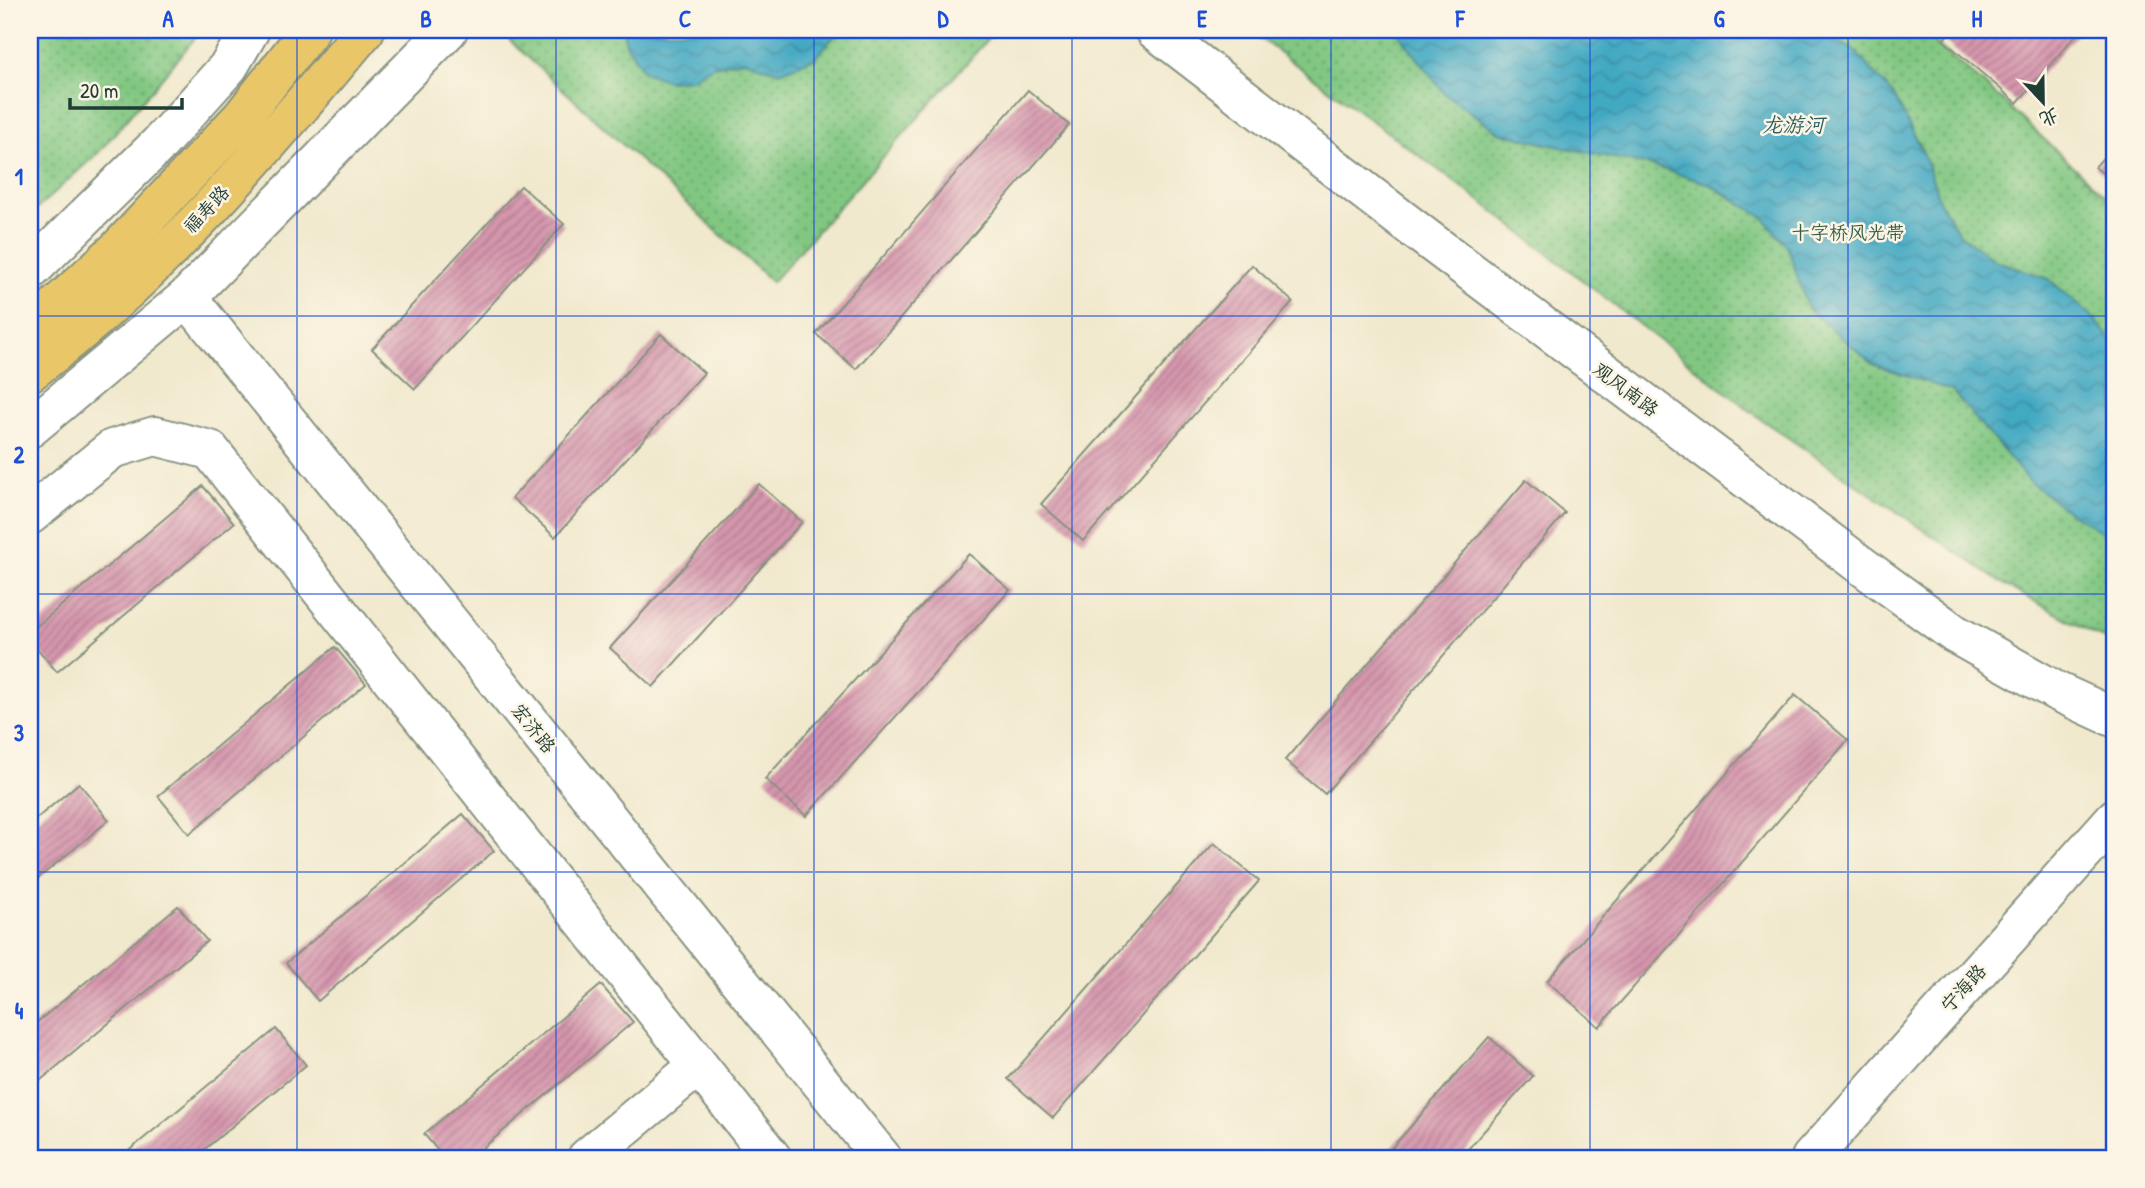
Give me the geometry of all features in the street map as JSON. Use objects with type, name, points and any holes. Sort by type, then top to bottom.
[{"type":"main road","name":"福寿路","points":[[30,330],[118,249],[242,117],[310,30]]},
{"type":"main road","name":"福寿路","points":[[30,372],[144,275],[276,135],[365,30]]},
{"type":"street","points":[[30,271],[159,144],[229,66],[250,30]]},
{"type":"street","points":[[30,428],[187,297],[448,30]]},
{"type":"street","name":"观风南路","points":[[1155,30],[1470,271],[1955,634],[2056,691],[2115,718]]},
{"type":"street","name":"宏济路","points":[[187,297],[882,1158]]},
{"type":"street","points":[[30,515],[112,449],[155,436],[210,450],[772,1158]]},
{"type":"street","name":"宁海路","points":[[1811,1158],[2114,821]]},
{"type":"street","points":[[587,1158],[698,1066]]},
{"type":"green space","points":[[30,30],[202,30],[100,151],[30,215]]},
{"type":"green space","points":[[514,30],[996,30],[772,282],[509,40]]},
{"type":"green space","name":"十字桥风光带","points":[[1249,30],[1920,30],[1992,91],[2115,205],[2115,645],[2008,587],[1762,420],[1479,200]]},
{"type":"water","points":[[623,30],[836,30],[833,38],[815,58],[780,72],[744,60],[713,66],[691,79],[668,81],[644,72],[626,44]]},
{"type":"water","name":"龙游河","points":[[1396,30],[1814,30],[1853,49],[1893,94],[1923,152],[1940,202],[1959,233],[1994,260],[2049,279],[2095,320],[2115,344],[2115,539],[2069,512],[2030,482],[1952,391],[1873,364],[1808,309],[1788,248],[1764,218],[1709,184],[1653,166],[1499,132],[1445,94]]},
{"type":"building","points":[[1952,30],[2080,30],[2017,103],[1943,40]]},
{"type":"building","points":[[1028,90],[1069,125],[856,369],[816,334]]},
{"type":"building","points":[[2115,144],[2115,184],[2095,167]]},
{"type":"building","points":[[521,186],[564,224],[415,389],[372,349]]},
{"type":"building","points":[[1252,265],[1293,302],[1083,541],[1041,504]]},
{"type":"building","points":[[661,334],[704,373],[555,537],[512,498]]},
{"type":"building","points":[[1526,480],[1565,513],[1325,794],[1285,760]]},
{"type":"building","points":[[759,484],[802,522],[653,687],[610,648]]},
{"type":"building","points":[[203,486],[234,523],[57,672],[30,640],[30,632]]},
{"type":"building","points":[[969,554],[1010,590],[806,816],[765,779]]},
{"type":"building","points":[[335,647],[366,684],[189,834],[158,796]]},
{"type":"building","points":[[1795,695],[1848,740],[1599,1027],[1547,981]]},
{"type":"building","points":[[79,783],[109,820],[30,885],[30,824]]},
{"type":"building","points":[[463,814],[494,851],[318,1001],[286,963]]},
{"type":"building","points":[[1214,843],[1259,881],[1053,1118],[1008,1079]]},
{"type":"building","points":[[178,906],[207,941],[30,1089],[30,1028]]},
{"type":"building","points":[[601,985],[633,1022],[471,1158],[444,1158],[424,1134]]},
{"type":"building","points":[[276,1029],[306,1065],[194,1158],[120,1158]]},
{"type":"building","points":[[1489,1037],[1533,1076],[1460,1158],[1383,1158]]}]
